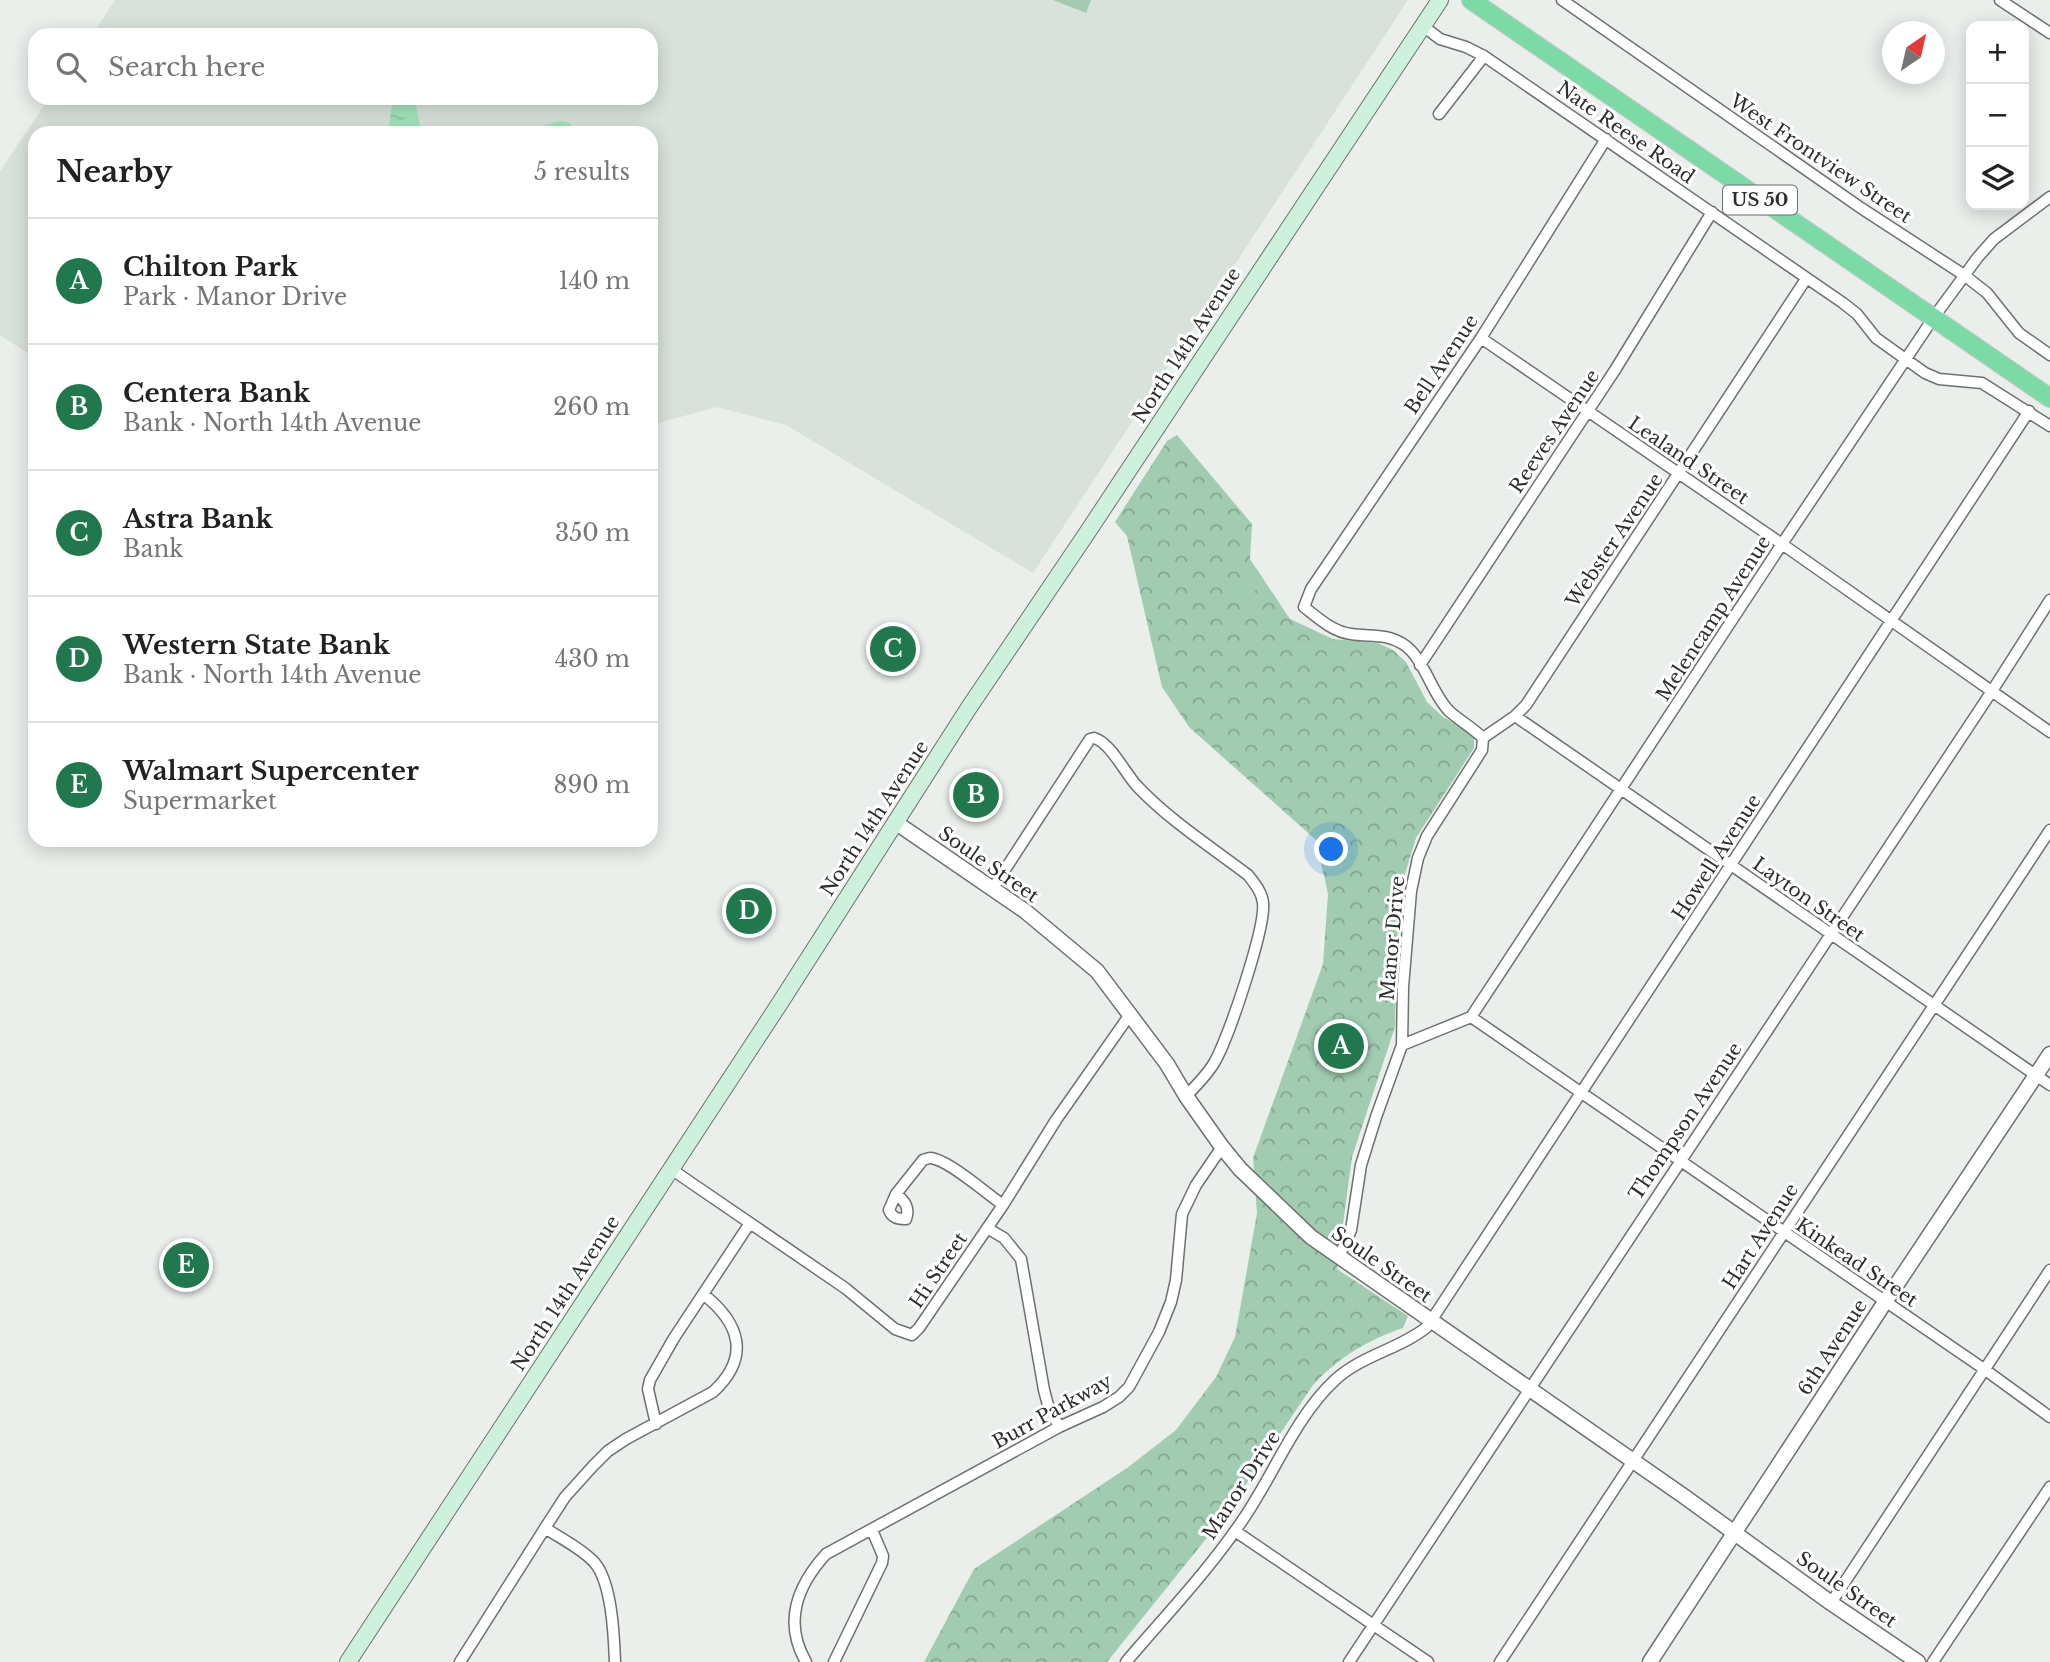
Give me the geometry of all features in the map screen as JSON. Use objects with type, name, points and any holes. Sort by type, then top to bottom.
[{"type":"highway","name":"US 50","points":[[1471,0],[2050,398]]},
{"type":"main road","name":"North 14th Avenue","points":[[348,1662],[968,709],[1440,0]]},
{"type":"street","name":"West Frontview Street","points":[[1562,0],[1861,208],[1964,275],[1987,293],[2019,333],[2050,355]]},
{"type":"street","points":[[2000,0],[2012,3],[2050,33]]},
{"type":"street","name":"Nate Reese Road","points":[[1423,26],[1440,39],[1484,56],[1712,212],[1857,313],[1876,338],[1925,373],[1939,379],[1982,383],[2050,426]]},
{"type":"street","points":[[1439,114],[1484,56]]},
{"type":"street","name":"Bell Avenue","points":[[1420,665],[1416,656],[1406,646],[1388,636],[1349,634],[1331,627],[1304,607],[1311,589],[1481,338],[1606,139]]},
{"type":"street","name":"Melencamp Avenue","points":[[1471,1017],[1934,317],[1994,239],[2050,197]]},
{"type":"street","name":"Reeves Avenue","points":[[1420,665],[1588,411],[1712,212]]},
{"type":"street","name":"Webster Avenue","points":[[1483,738],[1526,705],[1807,279]]},
{"type":"street","name":"Lealand Street","points":[[1481,338],[1680,473],[2050,732]]},
{"type":"street","name":"Howell Avenue","points":[[1431,1321],[2029,411]]},
{"type":"street","name":"Thompson Avenue","points":[[1349,1662],[2050,600]]},
{"type":"street","points":[[1420,665],[1450,712],[1483,738]]},
{"type":"street","name":"Layton Street","points":[[1515,716],[2050,1086]]},
{"type":"street","points":[[993,888],[1090,739],[1098,738],[1137,786],[1162,809],[1248,875],[1258,888],[1263,901],[1257,940],[1214,1063],[1186,1096]]},
{"type":"street","name":"Manor Drive","points":[[1339,1257],[1351,1230],[1361,1164],[1402,1045],[1404,973],[1411,891],[1418,858],[1427,836],[1482,750],[1483,738]]},
{"type":"street","name":"Soule Street","points":[[895,822],[1042,924],[1097,971],[1167,1064],[1222,1147],[1278,1208],[1311,1237],[1918,1662]]},
{"type":"street","name":"Hart Avenue","points":[[1500,1662],[2050,830]]},
{"type":"street","name":"Hi Street","points":[[671,1169],[845,1288],[895,1329],[912,1335],[1003,1205],[1056,1120],[1130,1013]]},
{"type":"street","points":[[1402,1045],[1471,1017]]},
{"type":"street","name":"Kinkead Street","points":[[1471,1017],[1984,1368],[2050,1417]]},
{"type":"street","name":"6th Avenue","points":[[1650,1662],[2050,1054]]},
{"type":"street","name":"Burr Parkway","points":[[806,1662],[796,1640],[794,1615],[798,1595],[810,1571],[825,1554],[1059,1427],[1103,1407],[1129,1387],[1171,1302],[1177,1280],[1182,1214],[1196,1185],[1222,1147]]},
{"type":"street","points":[[896,1194],[923,1160],[930,1158],[965,1177],[1003,1205]]},
{"type":"street","points":[[656,1424],[648,1389],[650,1380],[750,1223]]},
{"type":"street","points":[[987,1228],[1004,1238],[1021,1259],[1044,1390],[1059,1427]]},
{"type":"street","points":[[1831,1603],[2050,1270]]},
{"type":"street","points":[[460,1662],[565,1497],[608,1451],[713,1392],[725,1381],[737,1355],[736,1337],[730,1320],[720,1307],[703,1294]]},
{"type":"street","name":"Manor Drive","points":[[1126,1662],[1235,1531],[1317,1400],[1336,1379],[1363,1361],[1417,1335],[1431,1321]]},
{"type":"street","points":[[1933,1662],[2050,1488]]},
{"type":"street","points":[[545,1528],[588,1556],[597,1566],[607,1596],[615,1662]]},
{"type":"street","points":[[834,1662],[882,1563],[883,1556],[872,1530]]},
{"type":"street","points":[[1235,1531],[1428,1662]]},
{"type":"shaded area","points":[[115,0],[1408,0],[1033,573],[786,425],[717,407],[658,423],[658,126],[30,126],[44,105],[658,105],[658,28],[97,28]]},
{"type":"shaded area","points":[[28,129],[28,353],[0,335],[0,171]]},
{"type":"green space","points":[[1053,0],[1091,0],[1086,13]]},
{"type":"green space","points":[[1177,435],[1252,524],[1250,559],[1290,619],[1333,639],[1378,643],[1393,650],[1406,662],[1427,702],[1443,717],[1467,730],[1474,738],[1474,748],[1416,838],[1405,874],[1397,939],[1395,1027],[1352,1157],[1337,1269],[1408,1316],[1403,1328],[1355,1350],[1313,1385],[1226,1514],[1107,1662],[924,1662],[974,1569],[1127,1468],[1176,1430],[1216,1377],[1235,1337],[1257,1213],[1253,1158],[1323,964],[1328,894],[1316,840],[1189,727],[1162,687],[1127,536],[1115,522],[1167,441]]},
{"type":"green space","points":[[1251,578],[1259,588],[1245,598],[1238,588]]},
{"type":"water","points":[[392,105],[416,105],[420,126],[389,126]]},
{"type":"water","points":[[560,121],[570,123],[571,126],[544,126]]},
{"type":"place","name":"Astra Bank","points":[[893,649]]},
{"type":"place","name":"Centera Bank","points":[[976,795]]},
{"type":"place","name":"Western State Bank","points":[[749,911]]},
{"type":"place","name":"Chilton Park","points":[[1341,1046]]},
{"type":"place","name":"Walmart Supercenter","points":[[186,1265]]}]
